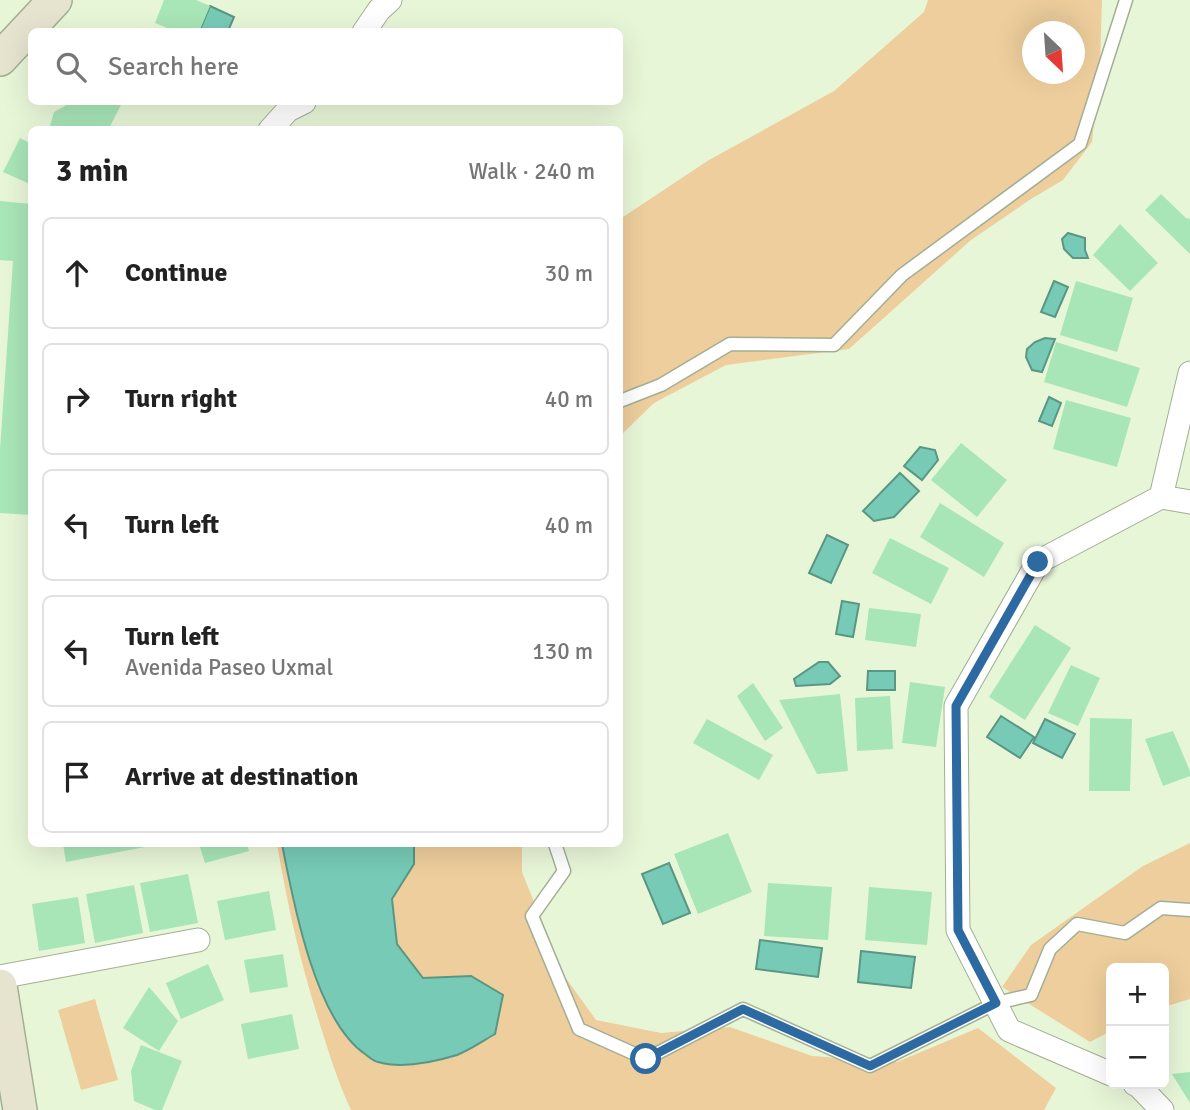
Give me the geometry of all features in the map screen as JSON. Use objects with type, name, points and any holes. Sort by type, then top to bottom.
[{"type":"main road","points":[[29,28],[55,0]]},
{"type":"main road","points":[[55,28],[81,0]]},
{"type":"main road","points":[[0,59],[28,29]]},
{"type":"main road","points":[[0,86],[28,57]]},
{"type":"main road","points":[[0,986],[20,1110]]},
{"type":"street","points":[[367,28],[390,0]]},
{"type":"street","points":[[274,126],[288,110],[298,105]]},
{"type":"street","points":[[1161,497],[1190,373]]},
{"type":"street","points":[[1106,1072],[1009,1030],[958,930],[956,706],[1038,562],[1161,497],[1190,502]]},
{"type":"street","points":[[0,977],[198,940]]},
{"type":"street","points":[[1142,1089],[1162,1110]]},
{"type":"lane","points":[[623,400],[661,385],[730,345],[834,345],[902,275],[1080,144],[1126,0]]},
{"type":"lane","points":[[556,847],[564,871],[532,916],[579,1029],[646,1059],[743,1009],[870,1066],[996,1003],[1031,995],[1050,948],[1077,924],[1125,933],[1161,908],[1190,910]]},
{"type":"shaded area","points":[[928,0],[1102,0],[1100,65],[1092,142],[1063,180],[971,240],[849,349],[726,365],[654,403],[623,433],[623,217],[709,160],[834,91],[924,12]]},
{"type":"shaded area","points":[[1190,843],[1190,999],[1169,1005],[1169,963],[1106,963],[1106,1034],[1090,1042],[1002,987],[1031,945],[1143,866]]},
{"type":"shaded area","points":[[278,847],[522,847],[522,872],[563,974],[596,1020],[661,1033],[730,1027],[812,1056],[897,1062],[978,1028],[1056,1088],[1044,1110],[351,1110],[318,1018],[290,910]]},
{"type":"shaded area","points":[[95,999],[118,1080],[81,1090],[58,1010]]},
{"type":"water","points":[[210,6],[234,17],[229,28],[201,28]]},
{"type":"water","points":[[1068,233],[1085,238],[1088,258],[1073,258],[1064,249],[1062,239]]},
{"type":"water","points":[[1054,281],[1068,287],[1055,317],[1041,312]]},
{"type":"water","points":[[1045,338],[1055,339],[1042,372],[1032,370],[1026,357],[1027,349]]},
{"type":"water","points":[[1049,397],[1061,403],[1052,426],[1039,421]]},
{"type":"water","points":[[920,447],[935,450],[938,460],[922,480],[904,466]]},
{"type":"water","points":[[900,473],[919,491],[894,517],[874,521],[863,511]]},
{"type":"water","points":[[827,535],[848,545],[831,583],[809,573]]},
{"type":"water","points":[[842,601],[859,604],[853,637],[836,634]]},
{"type":"water","points":[[819,662],[828,662],[840,676],[830,684],[796,686],[794,679]]},
{"type":"water","points":[[868,671],[895,671],[895,690],[867,690]]},
{"type":"water","points":[[1001,716],[1034,737],[1020,758],[987,737]]},
{"type":"water","points":[[1045,719],[1075,734],[1062,758],[1033,743]]},
{"type":"water","points":[[283,847],[414,847],[414,864],[392,899],[397,944],[423,978],[471,976],[503,995],[495,1034],[457,1055],[438,1060],[397,1065],[374,1061],[348,1038],[332,1015],[309,958]]},
{"type":"water","points":[[669,863],[690,913],[663,924],[642,874]]},
{"type":"water","points":[[760,940],[822,948],[818,977],[756,969]]},
{"type":"water","points":[[861,951],[915,957],[911,988],[858,982]]},
{"type":"building","points":[[164,0],[196,0],[210,6],[201,28],[167,28],[155,23]]},
{"type":"building","points":[[67,105],[121,105],[110,126],[50,126],[54,112]]},
{"type":"building","points":[[20,138],[28,142],[28,183],[3,172]]},
{"type":"building","points":[[1161,194],[1190,219],[1190,254],[1145,210]]},
{"type":"building","points":[[0,201],[28,204],[28,515],[0,513],[0,449],[13,261],[0,260]]},
{"type":"building","points":[[1120,224],[1158,263],[1130,291],[1093,255]]},
{"type":"building","points":[[1076,281],[1133,298],[1117,352],[1060,335]]},
{"type":"building","points":[[1056,342],[1140,368],[1127,407],[1044,382]]},
{"type":"building","points":[[1066,400],[1131,418],[1117,467],[1053,449]]},
{"type":"building","points":[[961,443],[1007,480],[977,517],[931,480]]},
{"type":"building","points":[[940,503],[1004,543],[984,577],[920,537]]},
{"type":"building","points":[[890,538],[949,568],[931,604],[872,573]]},
{"type":"building","points":[[869,608],[921,614],[916,647],[865,640]]},
{"type":"building","points":[[1035,625],[1071,648],[1025,720],[989,697]]},
{"type":"building","points":[[1071,665],[1100,678],[1078,726],[1048,713]]},
{"type":"building","points":[[910,682],[945,687],[936,747],[902,743]]},
{"type":"building","points":[[753,683],[783,728],[765,741],[737,696]]},
{"type":"building","points":[[840,694],[848,771],[817,774],[779,700]]},
{"type":"building","points":[[890,696],[893,749],[857,751],[855,698]]},
{"type":"building","points":[[1090,718],[1132,719],[1130,791],[1089,791]]},
{"type":"building","points":[[707,719],[773,755],[759,780],[693,743]]},
{"type":"building","points":[[1173,731],[1190,776],[1163,786],[1145,739]]},
{"type":"building","points":[[728,833],[752,892],[698,914],[674,854]]},
{"type":"building","points":[[64,847],[145,847],[66,862]]},
{"type":"building","points":[[200,847],[248,847],[249,851],[205,863]]},
{"type":"building","points":[[188,874],[198,923],[150,932],[140,883]]},
{"type":"building","points":[[768,883],[832,887],[828,940],[764,936]]},
{"type":"building","points":[[134,885],[143,933],[95,943],[86,894]]},
{"type":"building","points":[[869,887],[932,892],[927,945],[865,940]]},
{"type":"building","points":[[269,891],[276,930],[225,940],[217,901]]},
{"type":"building","points":[[78,897],[85,943],[39,951],[32,904]]},
{"type":"building","points":[[283,954],[288,987],[250,993],[244,960]]},
{"type":"building","points":[[208,964],[224,1000],[181,1019],[166,983]]},
{"type":"building","points":[[149,987],[178,1021],[159,1051],[123,1028]]},
{"type":"building","points":[[292,1014],[299,1049],[248,1059],[241,1024]]},
{"type":"building","points":[[141,1045],[182,1061],[162,1110],[155,1110],[134,1101],[131,1071]]},
{"type":"building","points":[[1190,1072],[1190,1103],[1172,1074]]},
{"type":"route","points":[[646,1059],[743,1009],[870,1066],[996,1003],[958,930],[956,706],[1038,562]]}]
